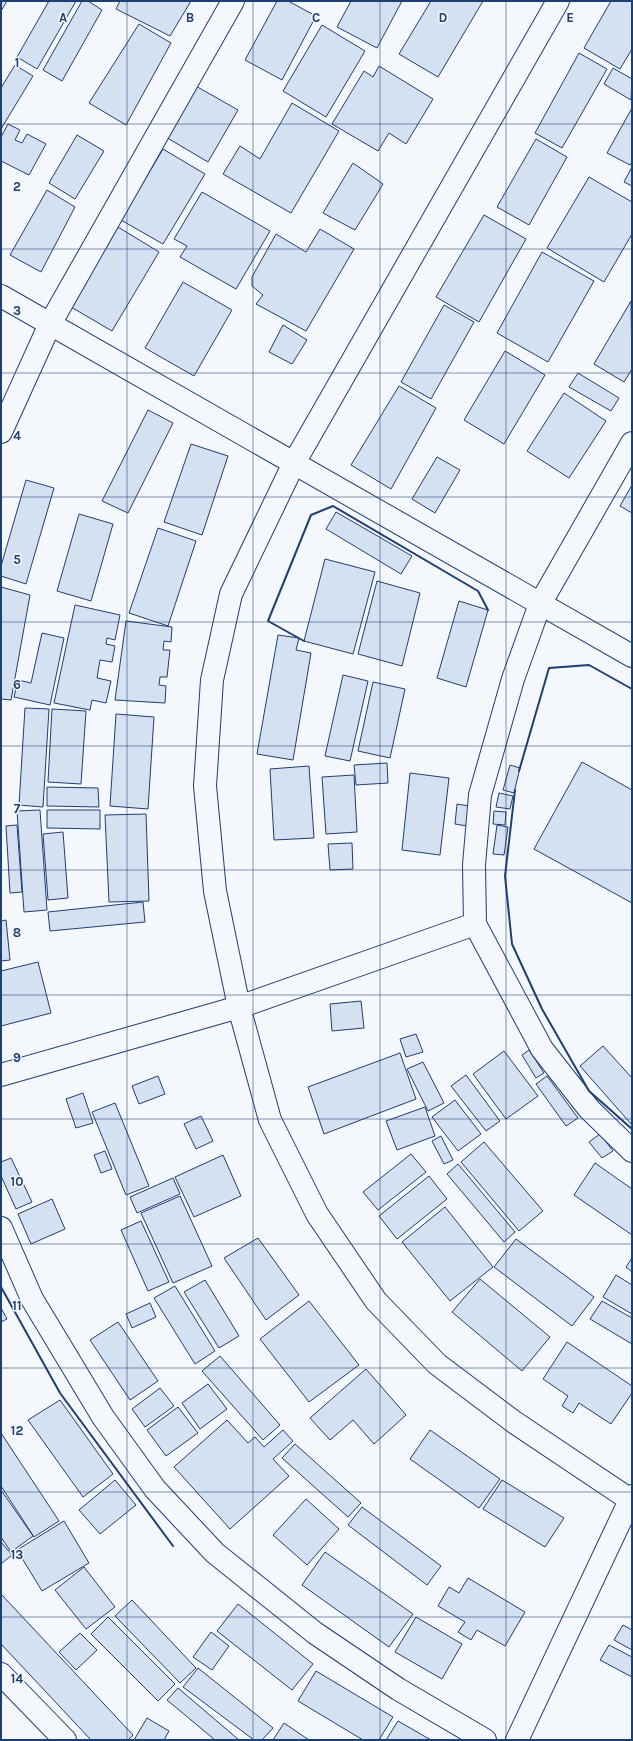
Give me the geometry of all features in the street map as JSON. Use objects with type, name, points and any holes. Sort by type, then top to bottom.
[{"type":"street","points":[[1,432],[50,324],[234,1]]},
{"type":"street","points":[[517,1740],[631,1499],[514,1422],[437,1364],[376,1301],[317,1214],[270,1120],[239,1007],[216,891],[205,786],[212,680],[231,594],[294,463],[558,1]]},
{"type":"street","points":[[1,296],[632,656]]},
{"type":"street","points":[[632,444],[540,604],[513,679],[480,796],[474,865],[475,924],[542,1049],[588,1109],[632,1151]]},
{"type":"street","points":[[1,1075],[239,1007],[475,924]]},
{"type":"street","points":[[1,1228],[32,1299],[103,1417],[155,1489],[209,1547],[315,1633],[398,1689],[485,1740]]},
{"type":"street","points":[[1,1674],[65,1740]]},
{"type":"building","points":[[1,1],[7,1],[1,11]]},
{"type":"building","points":[[49,1],[76,1],[37,69],[17,57]]},
{"type":"building","points":[[82,1],[88,1],[102,10],[62,81],[43,70]]},
{"type":"building","points":[[120,1],[191,1],[170,36],[116,9]]},
{"type":"building","points":[[277,1],[288,1],[316,16],[282,80],[245,60]]},
{"type":"building","points":[[351,1],[402,1],[377,48],[337,27]]},
{"type":"building","points":[[431,1],[483,1],[438,77],[399,54]]},
{"type":"building","points":[[611,1],[632,1],[632,49],[620,69],[584,48]]},
{"type":"building","points":[[139,24],[171,43],[126,125],[89,103]]},
{"type":"building","points":[[322,25],[365,51],[326,117],[283,91]]},
{"type":"building","points":[[579,53],[607,69],[562,148],[535,133]]},
{"type":"building","points":[[15,65],[33,76],[1,129],[1,88]]},
{"type":"building","points":[[379,66],[433,99],[406,144],[389,133],[378,151],[332,124],[364,71],[373,77]]},
{"type":"building","points":[[613,68],[632,79],[631,100],[604,84]]},
{"type":"building","points":[[194,85],[238,110],[208,162],[164,136]]},
{"type":"building","points":[[292,103],[339,131],[291,213],[223,174],[240,146],[260,159]]},
{"type":"building","points":[[632,108],[632,162],[630,165],[607,153]]},
{"type":"building","points":[[8,124],[20,130],[15,140],[22,143],[27,134],[46,144],[29,175],[1,161],[1,137]]},
{"type":"building","points":[[77,135],[104,151],[75,199],[49,183]]},
{"type":"building","points":[[536,139],[567,157],[529,225],[497,207]]},
{"type":"building","points":[[163,149],[205,174],[163,244],[121,220]]},
{"type":"building","points":[[353,163],[383,184],[355,230],[323,213]]},
{"type":"building","points":[[632,167],[632,186],[624,182]]},
{"type":"building","points":[[589,177],[632,202],[632,234],[604,282],[547,248]]},
{"type":"building","points":[[47,190],[75,207],[41,272],[10,255]]},
{"type":"building","points":[[202,192],[270,231],[236,289],[180,257],[187,246],[174,239]]},
{"type":"building","points":[[484,215],[526,239],[479,322],[436,297]]},
{"type":"building","points":[[118,227],[159,252],[112,331],[71,307]]},
{"type":"building","points":[[320,229],[354,249],[306,331],[256,304],[263,295],[252,286],[252,277],[276,234],[306,252]]},
{"type":"building","points":[[542,252],[594,281],[548,362],[497,333]]},
{"type":"building","points":[[183,282],[232,310],[194,376],[145,348]]},
{"type":"building","points":[[631,301],[632,369],[624,382],[594,364]]},
{"type":"building","points":[[444,305],[474,322],[431,399],[401,382]]},
{"type":"building","points":[[283,325],[307,340],[292,364],[269,352]]},
{"type":"building","points":[[505,351],[545,375],[504,444],[464,420]]},
{"type":"building","points":[[578,373],[619,398],[611,411],[569,387]]},
{"type":"building","points":[[399,386],[436,408],[391,489],[351,465]]},
{"type":"building","points":[[564,393],[606,421],[569,478],[527,451]]},
{"type":"building","points":[[148,410],[173,423],[128,513],[102,501]]},
{"type":"building","points":[[191,444],[228,456],[202,535],[164,522]]},
{"type":"building","points":[[437,457],[460,470],[435,513],[412,499]]},
{"type":"building","points":[[26,480],[54,488],[26,584],[1,576],[1,566]]},
{"type":"building","points":[[632,485],[632,513],[620,506]]},
{"type":"building","points":[[336,512],[412,556],[401,574],[326,529]]},
{"type":"building","points":[[79,514],[113,524],[91,601],[57,591]]},
{"type":"building","points":[[158,528],[196,541],[168,626],[129,613]]},
{"type":"building","points":[[325,559],[375,572],[353,654],[304,641]]},
{"type":"building","points":[[377,581],[420,593],[402,666],[358,654]]},
{"type":"building","points":[[1,587],[30,595],[11,700],[1,699]]},
{"type":"building","points":[[459,601],[488,610],[466,687],[437,678]]},
{"type":"building","points":[[75,605],[120,615],[115,640],[107,638],[106,644],[115,646],[112,662],[100,660],[97,678],[111,681],[106,703],[92,700],[90,710],[54,703]]},
{"type":"building","points":[[126,621],[172,627],[171,642],[164,641],[163,650],[170,650],[167,677],[160,677],[159,685],[166,686],[165,703],[115,700]]},
{"type":"building","points":[[42,633],[64,638],[50,705],[14,697],[18,680],[31,683]]},
{"type":"building","points":[[278,635],[299,638],[296,650],[311,653],[293,760],[257,754]]},
{"type":"building","points":[[343,675],[368,681],[350,761],[325,756]]},
{"type":"building","points":[[373,682],[405,689],[390,758],[358,751]]},
{"type":"building","points":[[25,708],[49,709],[43,807],[19,805]]},
{"type":"building","points":[[52,709],[86,711],[81,784],[48,782]]},
{"type":"building","points":[[116,714],[154,717],[148,809],[110,806]]},
{"type":"building","points":[[582,762],[632,790],[632,903],[534,849]]},
{"type":"building","points":[[387,763],[388,783],[356,785],[354,765]]},
{"type":"building","points":[[510,765],[520,768],[514,793],[503,790]]},
{"type":"building","points":[[309,766],[314,838],[274,840],[270,769]]},
{"type":"building","points":[[410,773],[449,778],[440,855],[402,850]]},
{"type":"building","points":[[354,775],[357,832],[326,834],[322,777]]},
{"type":"building","points":[[47,787],[98,788],[99,807],[47,806]]},
{"type":"building","points":[[499,793],[513,796],[510,809],[496,807]]},
{"type":"building","points":[[457,804],[469,806],[467,826],[455,824]]},
{"type":"building","points":[[40,810],[47,910],[24,912],[17,811]]},
{"type":"building","points":[[47,810],[100,810],[100,829],[47,828]]},
{"type":"building","points":[[494,811],[506,812],[505,825],[493,824]]},
{"type":"building","points":[[146,814],[149,901],[109,902],[105,815]]},
{"type":"building","points":[[17,825],[22,892],[10,893],[6,826]]},
{"type":"building","points":[[497,825],[508,827],[504,855],[493,854]]},
{"type":"building","points":[[63,832],[68,898],[48,900],[43,834]]},
{"type":"building","points":[[352,843],[353,869],[330,870],[328,844]]},
{"type":"building","points":[[143,902],[145,922],[50,931],[48,912]]},
{"type":"building","points":[[6,920],[10,960],[1,961],[1,921]]},
{"type":"building","points":[[38,962],[51,1013],[1,1026],[1,971]]},
{"type":"building","points":[[361,1001],[364,1028],[332,1031],[330,1004]]},
{"type":"building","points":[[416,1034],[423,1052],[406,1057],[400,1039]]},
{"type":"building","points":[[603,1046],[632,1078],[632,1125],[580,1066]]},
{"type":"building","points":[[529,1050],[544,1073],[536,1078],[522,1055]]},
{"type":"building","points":[[504,1051],[538,1096],[506,1119],[473,1074]]},
{"type":"building","points":[[400,1053],[416,1099],[324,1134],[308,1087]]},
{"type":"building","points":[[423,1062],[444,1103],[428,1111],[407,1069]]},
{"type":"building","points":[[466,1075],[500,1121],[486,1131],[451,1086]]},
{"type":"building","points":[[158,1076],[165,1094],[139,1104],[132,1086]]},
{"type":"building","points":[[547,1076],[578,1118],[566,1126],[536,1084]]},
{"type":"building","points":[[83,1093],[93,1123],[76,1128],[66,1099]]},
{"type":"building","points":[[455,1100],[481,1134],[458,1151],[432,1117]]},
{"type":"building","points":[[115,1103],[149,1186],[126,1195],[92,1112]]},
{"type":"building","points":[[425,1107],[435,1136],[397,1150],[386,1121]]},
{"type":"building","points":[[201,1116],[213,1141],[196,1149],[184,1124]]},
{"type":"building","points":[[600,1134],[613,1151],[602,1158],[589,1142]]},
{"type":"building","points":[[441,1136],[453,1160],[444,1164],[432,1141]]},
{"type":"building","points":[[484,1142],[543,1211],[519,1231],[461,1162]]},
{"type":"building","points":[[105,1151],[112,1169],[101,1173],[94,1155]]},
{"type":"building","points":[[411,1154],[426,1172],[378,1210],[363,1192]]},
{"type":"building","points":[[223,1155],[241,1196],[194,1217],[175,1177]]},
{"type":"building","points":[[11,1158],[32,1202],[16,1209],[1,1176],[1,1162]]},
{"type":"building","points":[[595,1163],[632,1189],[632,1235],[574,1195]]},
{"type":"building","points":[[458,1164],[515,1232],[504,1242],[447,1174]]},
{"type":"building","points":[[429,1176],[447,1199],[397,1239],[379,1216]]},
{"type":"building","points":[[173,1178],[180,1194],[137,1213],[130,1197]]},
{"type":"building","points":[[180,1196],[212,1266],[173,1283],[141,1213]]},
{"type":"building","points":[[52,1199],[65,1229],[31,1244],[18,1214]]},
{"type":"building","points":[[445,1207],[493,1267],[450,1301],[402,1242]]},
{"type":"building","points":[[141,1221],[169,1282],[148,1291],[121,1230]]},
{"type":"building","points":[[258,1238],[299,1295],[266,1320],[224,1258]]},
{"type":"building","points":[[516,1239],[594,1297],[572,1326],[494,1267]]},
{"type":"building","points":[[632,1258],[632,1272],[626,1267]]},
{"type":"building","points":[[616,1275],[632,1285],[632,1314],[603,1297]]},
{"type":"building","points":[[480,1279],[550,1337],[522,1371],[452,1312]]},
{"type":"building","points":[[205,1280],[239,1336],[219,1348],[184,1292]]},
{"type":"building","points":[[175,1286],[215,1351],[195,1364],[154,1298]]},
{"type":"building","points":[[309,1301],[359,1365],[309,1402],[260,1339]]},
{"type":"building","points":[[602,1301],[632,1318],[632,1344],[590,1319]]},
{"type":"building","points":[[150,1303],[156,1317],[132,1328],[126,1314]]},
{"type":"building","points":[[1,1308],[7,1319],[1,1322]]},
{"type":"building","points":[[118,1322],[158,1381],[130,1400],[90,1340]]},
{"type":"building","points":[[567,1342],[632,1386],[632,1393],[611,1424],[579,1403],[573,1413],[562,1406],[568,1396],[543,1379]]},
{"type":"building","points":[[220,1356],[280,1425],[263,1440],[202,1371]]},
{"type":"building","points":[[366,1369],[406,1415],[374,1444],[353,1420],[330,1440],[310,1418]]},
{"type":"building","points":[[208,1384],[227,1409],[200,1429],[182,1403]]},
{"type":"building","points":[[160,1388],[174,1406],[145,1427],[132,1409]]},
{"type":"building","points":[[60,1400],[113,1474],[83,1497],[28,1420]]},
{"type":"building","points":[[178,1407],[198,1433],[166,1456],[147,1430]]},
{"type":"building","points":[[227,1420],[248,1443],[255,1437],[264,1447],[283,1430],[293,1441],[273,1459],[289,1476],[230,1529],[174,1467]]},
{"type":"building","points":[[430,1430],[500,1479],[479,1508],[410,1459]]},
{"type":"building","points":[[1,1433],[59,1521],[34,1537],[1,1486]]},
{"type":"building","points":[[295,1444],[361,1503],[348,1517],[282,1458]]},
{"type":"building","points":[[115,1480],[136,1505],[100,1534],[79,1510]]},
{"type":"building","points":[[502,1480],[564,1518],[545,1547],[483,1509]]},
{"type":"building","points":[[1,1490],[33,1536],[11,1552],[1,1537]]},
{"type":"building","points":[[306,1499],[339,1529],[307,1565],[273,1535]]},
{"type":"building","points":[[362,1507],[441,1566],[427,1585],[348,1525]]},
{"type":"building","points":[[64,1521],[89,1563],[42,1591],[17,1550]]},
{"type":"building","points":[[1,1542],[12,1555],[1,1564]]},
{"type":"building","points":[[325,1552],[413,1614],[389,1647],[302,1585]]},
{"type":"building","points":[[84,1567],[115,1607],[86,1629],[55,1590]]},
{"type":"building","points":[[468,1578],[525,1612],[505,1646],[477,1630],[471,1640],[458,1632],[465,1622],[438,1606],[449,1587],[459,1593]]},
{"type":"building","points":[[1,1594],[133,1735],[128,1740],[91,1740],[1,1644]]},
{"type":"building","points":[[132,1600],[196,1668],[180,1683],[115,1616]]},
{"type":"building","points":[[238,1604],[313,1664],[292,1690],[217,1631]]},
{"type":"building","points":[[108,1617],[175,1684],[158,1701],[91,1634]]},
{"type":"building","points":[[416,1617],[462,1644],[442,1679],[395,1652]]},
{"type":"building","points":[[623,1625],[632,1630],[632,1650],[614,1640]]},
{"type":"building","points":[[211,1632],[229,1646],[212,1670],[193,1657]]},
{"type":"building","points":[[80,1633],[97,1650],[76,1670],[59,1652]]},
{"type":"building","points":[[609,1645],[632,1657],[632,1677],[600,1660]]},
{"type":"building","points":[[198,1668],[273,1728],[262,1740],[254,1740],[183,1687]]},
{"type":"building","points":[[316,1671],[393,1717],[379,1740],[363,1740],[298,1701]]},
{"type":"building","points":[[178,1688],[239,1740],[215,1740],[167,1700]]},
{"type":"building","points":[[147,1718],[169,1731],[164,1740],[134,1740]]},
{"type":"building","points":[[398,1721],[431,1740],[386,1740]]},
{"type":"building","points":[[284,1723],[309,1740],[273,1740]]},
{"type":"wall","points":[[304,641],[268,621],[311,515],[333,506],[478,591],[488,610]]},
{"type":"wall","points":[[519,771],[549,668],[589,665],[632,689]]},
{"type":"wall","points":[[515,790],[505,876],[512,944],[542,1009],[589,1091],[632,1129]]},
{"type":"wall","points":[[1,1287],[60,1393],[173,1546]]}]
